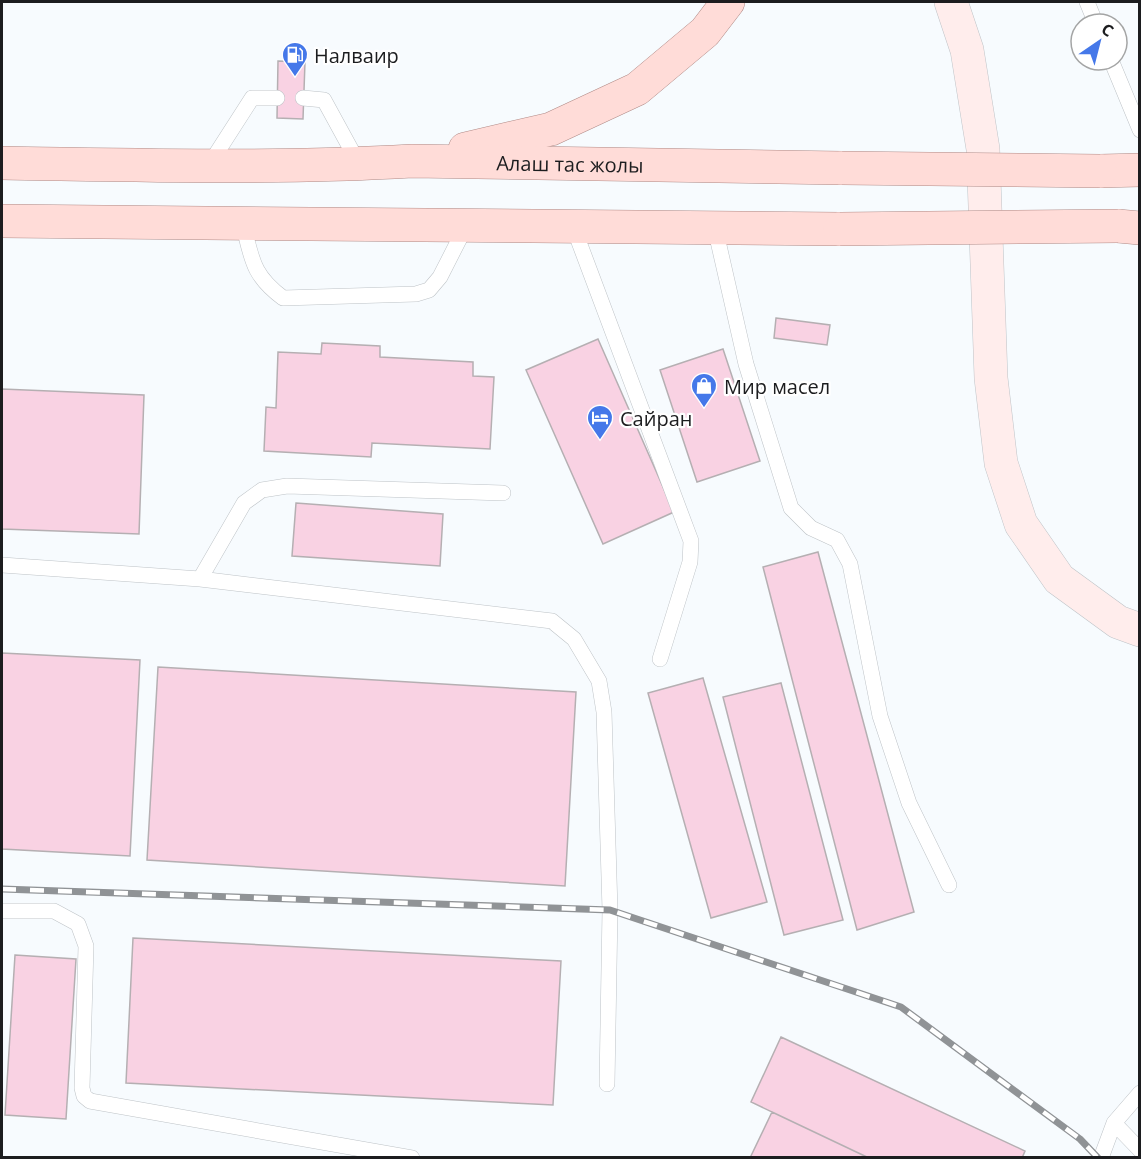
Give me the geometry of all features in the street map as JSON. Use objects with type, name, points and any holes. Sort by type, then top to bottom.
[{"type":"main road","points":[[412,161],[551,129],[637,89],[705,32],[728,2]]},
{"type":"main road","points":[[951,2],[968,50],[983,149],[991,378],[1001,463],[1022,524],[1059,579],[1118,621],[1140,630]]},
{"type":"main road","name":"Алаш тас жолы","points":[[2,163],[208,166],[412,161],[1140,170]]},
{"type":"main road","points":[[2,221],[840,229],[1129,227]]},
{"type":"lane","points":[[1116,72],[1140,130]]},
{"type":"lane","points":[[208,166],[252,98],[277,98]]},
{"type":"lane","points":[[303,98],[324,100],[359,164]]},
{"type":"lane","points":[[243,224],[255,268],[267,286],[283,298],[416,294],[429,290],[440,277],[466,226]]},
{"type":"lane","points":[[573,226],[691,541],[690,562],[660,659]]},
{"type":"lane","points":[[715,228],[746,364],[791,508],[811,528],[837,540],[850,564],[880,716],[909,803],[949,885]]},
{"type":"lane","points":[[200,579],[244,503],[262,490],[287,486],[502,493]]},
{"type":"lane","points":[[2,565],[200,579],[552,621],[574,639],[599,681],[604,712],[609,910],[607,1084]]},
{"type":"lane","points":[[2,911],[54,911],[78,924],[86,946],[81,1088],[84,1096],[90,1101],[412,1158]]},
{"type":"lane","points":[[1101,1158],[1114,1123],[1140,1093]]},
{"type":"lane","points":[[1114,1123],[1140,1150]]},
{"type":"building","points":[[278,61],[305,62],[303,119],[277,118]]},
{"type":"building","points":[[776,318],[830,325],[827,345],[774,338]]},
{"type":"building","name":"Сайран","points":[[598,339],[674,512],[603,544],[526,370]]},
{"type":"building","points":[[322,343],[380,346],[380,357],[473,362],[473,376],[494,377],[490,449],[372,443],[371,457],[264,451],[266,407],[276,408],[278,352],[321,354]]},
{"type":"building","points":[[723,349],[760,461],[697,482],[660,370]]},
{"type":"building","points":[[2,389],[144,395],[139,534],[2,529]]},
{"type":"building","points":[[296,503],[443,514],[440,566],[292,556]]},
{"type":"building","points":[[818,552],[914,912],[857,930],[763,567]]},
{"type":"building","points":[[2,653],[140,660],[130,856],[2,849]]},
{"type":"building","points":[[158,667],[576,692],[565,886],[147,860]]},
{"type":"building","points":[[703,678],[767,902],[711,918],[648,693]]},
{"type":"building","points":[[781,683],[843,920],[784,935],[723,697]]},
{"type":"building","points":[[133,938],[561,961],[553,1105],[126,1083]]},
{"type":"building","points":[[15,955],[76,959],[66,1119],[5,1115]]},
{"type":"building","points":[[781,1037],[1025,1151],[1022,1158],[869,1158],[751,1102]]},
{"type":"building","points":[[772,1112],[869,1158],[750,1158]]},
{"type":"railway","points":[[2,889],[610,910],[901,1007],[1080,1139],[1098,1158]]},
{"type":"place","name":"Налваир","points":[[295,78]]},
{"type":"place","name":"Мир масел","points":[[704,409]]},
{"type":"place","name":"Сайран","points":[[600,441]]}]
